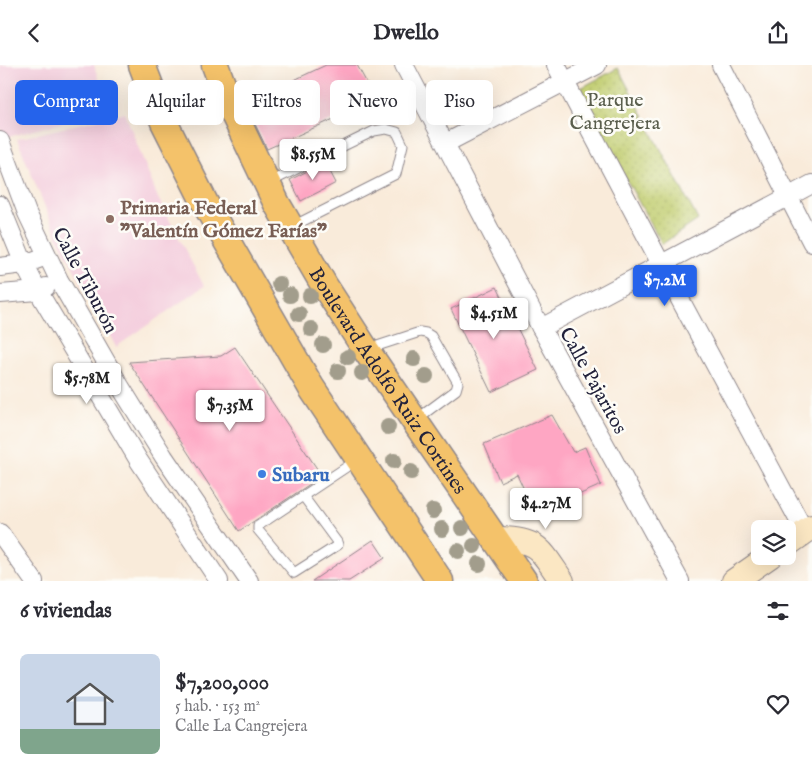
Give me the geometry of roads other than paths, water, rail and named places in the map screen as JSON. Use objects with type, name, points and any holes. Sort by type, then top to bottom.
[{"type":"main road","points":[[142,65],[164,122],[206,205],[311,387],[440,581]]},
{"type":"main road","name":"Boulevard Adolfo Ruiz Cortines","points":[[215,65],[231,107],[277,204],[324,285],[524,581]]},
{"type":"street","name":"Calle Pajaritos","points":[[404,65],[541,328],[680,581]]},
{"type":"street","points":[[556,65],[802,535]]},
{"type":"street","points":[[446,143],[597,65]]},
{"type":"street","points":[[721,65],[812,243]]},
{"type":"street","name":"Calle Tiburón","points":[[0,141],[27,213],[59,280],[120,387],[164,457],[249,581]]},
{"type":"street","points":[[541,328],[812,184]]},
{"type":"street","points":[[0,205],[24,265],[38,291],[138,461],[219,581]]},
{"type":"street","points":[[0,267],[24,265],[47,256]]},
{"type":"street","points":[[0,294],[38,291],[59,280]]},
{"type":"street","points":[[0,533],[34,581]]},
{"type":"street","points":[[496,539],[516,539],[540,549],[562,581]]},
{"type":"street","points":[[734,581],[757,565]]},
{"type":"lane","points":[[267,183],[374,131],[386,129],[397,131],[403,145],[396,174],[290,227]]},
{"type":"lane","points":[[366,349],[420,332],[431,336],[458,386],[456,390],[415,421]]},
{"type":"lane","points":[[303,496],[338,545],[294,573],[258,531],[258,528],[303,496],[359,459]]},
{"type":"place","name":"Primaria Federal \"Valentín Gómez Farías\"","points":[[110,219]]},
{"type":"place","name":"Subaru","points":[[262,474]]},
{"type":"park label","name":"Parque Cangrejera","points":[[615,110]]}]
